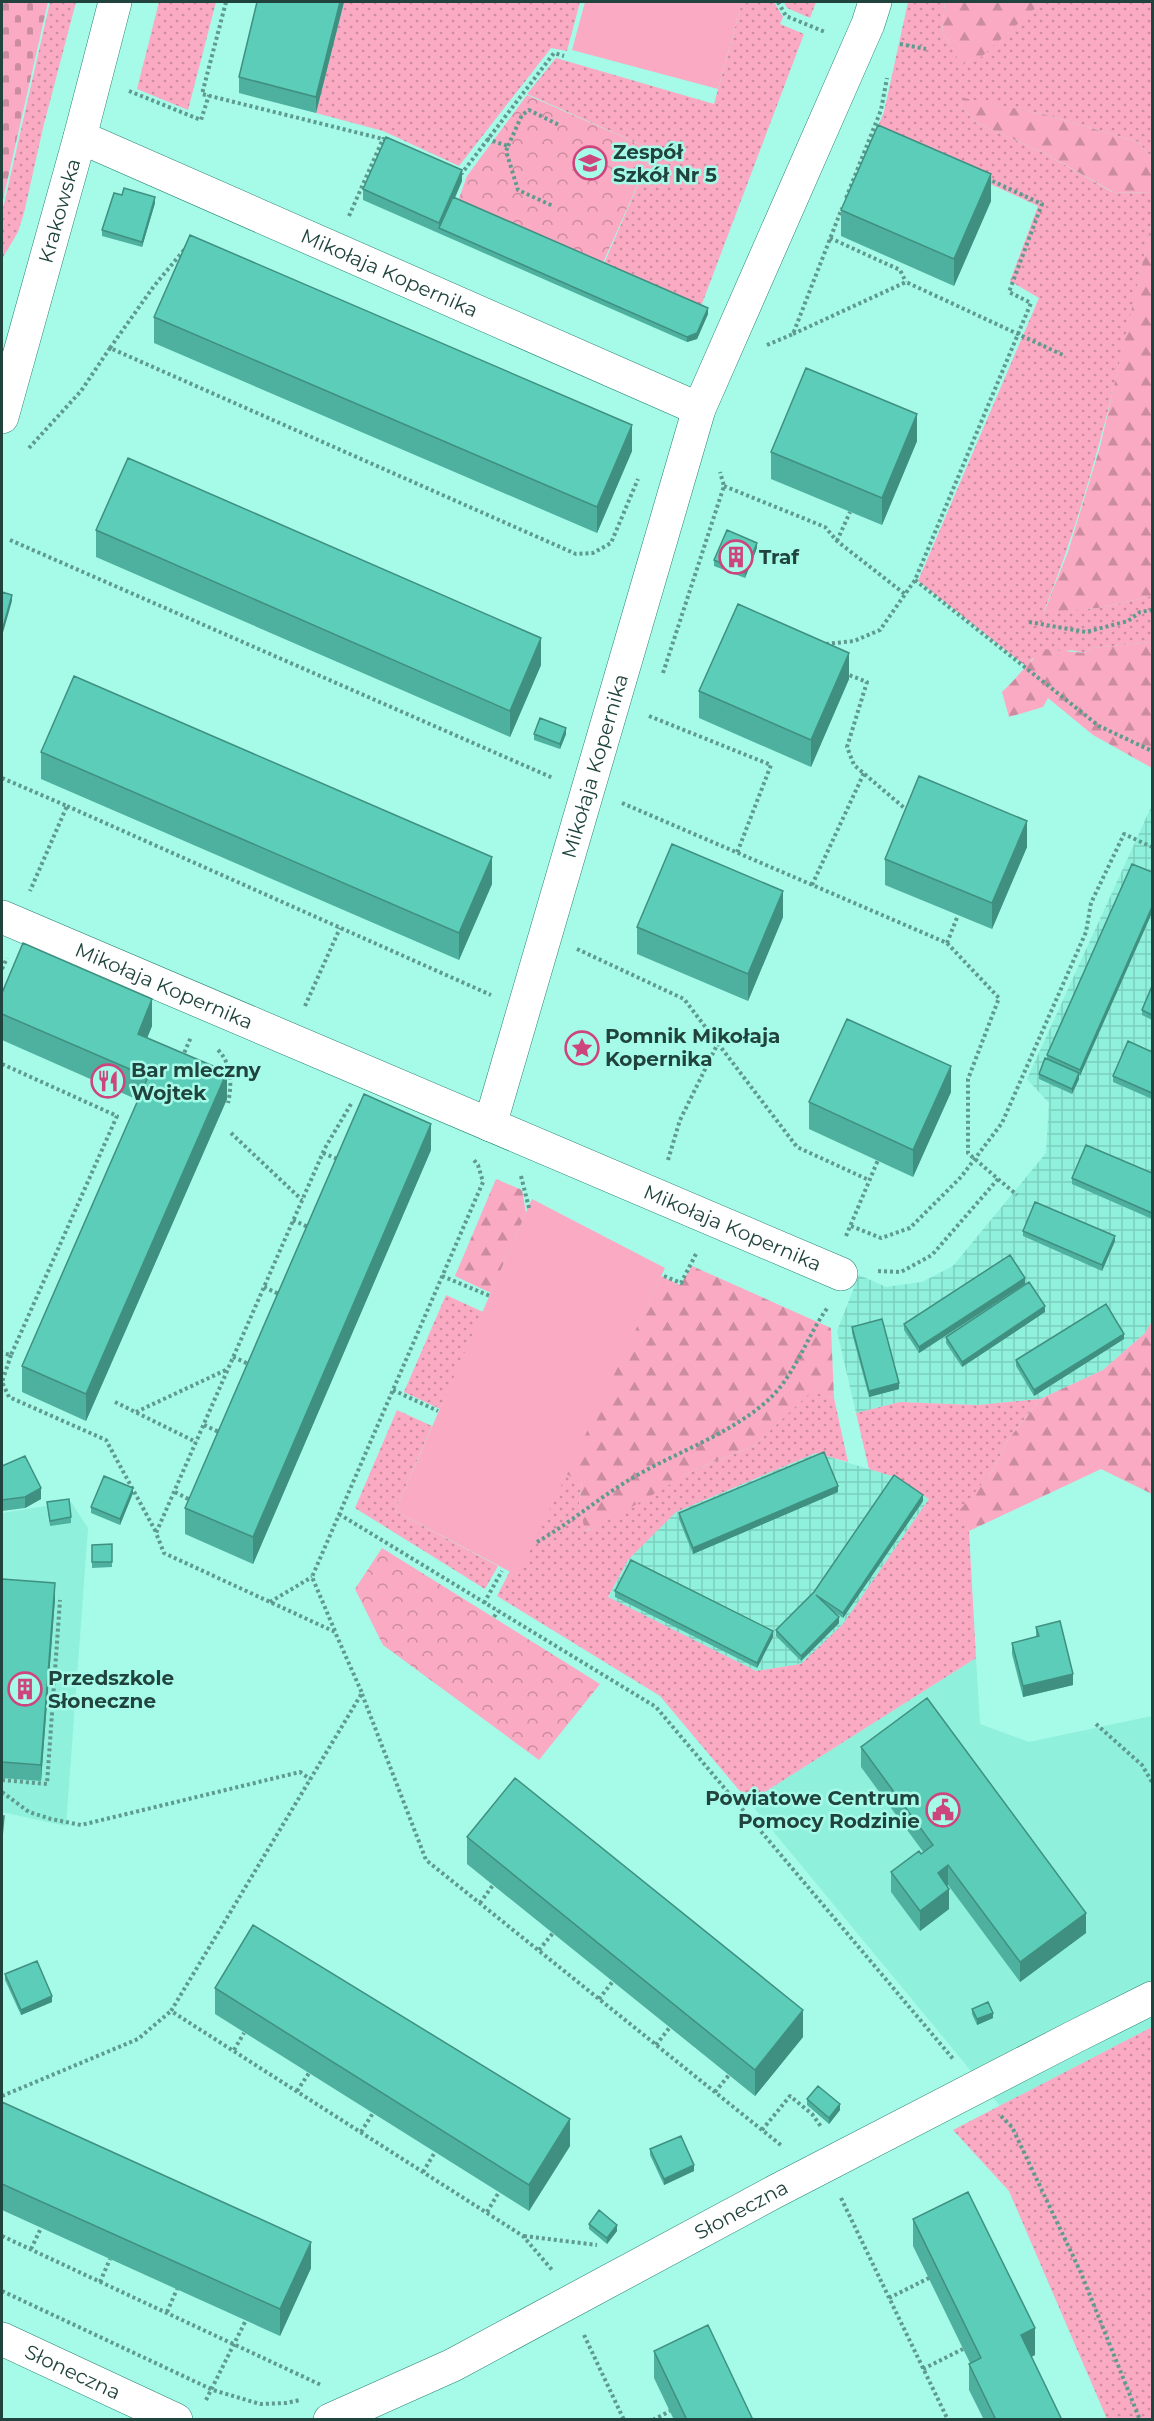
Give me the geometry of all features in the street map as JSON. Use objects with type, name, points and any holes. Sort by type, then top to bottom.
[{"type":"street","name":"Krakowska","points":[[2,417],[116,2]]},
{"type":"street","name":"Mikołaja Kopernika","points":[[490,1125],[699,409],[868,24],[875,2]]},
{"type":"street","name":"Mikołaja Kopernika","points":[[80,137],[699,409]]},
{"type":"street","name":"Mikołaja Kopernika","points":[[14,909],[290,1040],[847,1273]]},
{"type":"street","name":"Słoneczna","points":[[339,2415],[453,2365],[815,2171],[1152,1998]]},
{"type":"street","name":"Słoneczna","points":[[2,2339],[189,2414]]},
{"type":"path","points":[[226,2],[202,94],[393,143]]},
{"type":"path","points":[[778,2],[786,16],[830,35]]},
{"type":"path","points":[[893,43],[926,49]]},
{"type":"path","points":[[452,169],[462,173],[554,53],[564,56]]},
{"type":"path","points":[[793,334],[881,110],[887,76]]},
{"type":"path","points":[[128,90],[201,120],[209,95]]},
{"type":"path","points":[[553,206],[518,190],[506,151],[522,115],[529,110],[559,125]]},
{"type":"path","points":[[334,249],[383,139]]},
{"type":"path","points":[[487,139],[508,146]]},
{"type":"path","points":[[821,645],[855,641],[880,630],[906,595],[915,580],[1031,303],[1009,292],[1042,204],[979,175]]},
{"type":"path","points":[[830,238],[900,270],[906,282],[1063,355]]},
{"type":"path","points":[[29,448],[81,391],[154,286],[184,250],[190,250]]},
{"type":"path","points":[[760,348],[906,282]]},
{"type":"path","points":[[110,348],[576,554],[592,553],[611,543],[641,472]]},
{"type":"path","points":[[660,683],[724,486],[719,469]]},
{"type":"path","points":[[724,486],[825,527],[837,541],[906,595]]},
{"type":"path","points":[[837,541],[850,512]]},
{"type":"path","points":[[10,540],[561,781]]},
{"type":"path","points":[[915,580],[1100,726],[1152,751]]},
{"type":"path","points":[[1029,622],[1086,632],[1128,621],[1140,612],[1152,610]]},
{"type":"path","points":[[837,669],[867,682],[847,747],[854,765],[914,816]]},
{"type":"path","points":[[646,726],[649,716],[771,765],[737,853]]},
{"type":"path","points":[[813,885],[864,773]]},
{"type":"path","points":[[2,778],[502,1000]]},
{"type":"path","points":[[617,814],[624,792]]},
{"type":"path","points":[[621,802],[947,943],[999,998],[968,1080],[968,1153],[1017,1195]]},
{"type":"path","points":[[14,909],[67,806]]},
{"type":"path","points":[[851,1226],[881,1238],[910,1228],[962,1177],[1002,1123],[1086,932],[1091,903],[1125,834],[1152,847]]},
{"type":"path","points":[[947,943],[958,915]]},
{"type":"path","points":[[290,1040],[340,928]]},
{"type":"path","points":[[574,948],[684,999],[797,1147],[869,1180]]},
{"type":"path","points":[[2,969],[7,957],[18,961]]},
{"type":"path","points":[[181,1032],[199,1040]]},
{"type":"path","points":[[179,1066],[191,1036]]},
{"type":"path","points":[[657,1195],[680,1120],[718,1043]]},
{"type":"path","points":[[213,1047],[221,1052],[230,1072],[231,1091],[228,1103]]},
{"type":"path","points":[[2,1064],[117,1116],[11,1355],[2,1382],[9,1397],[106,1440],[156,1533],[164,1553],[335,1632]]},
{"type":"path","points":[[156,1533],[323,1153],[354,1099]]},
{"type":"path","points":[[231,1134],[302,1200]]},
{"type":"path","points":[[323,1153],[346,1163]]},
{"type":"path","points":[[270,1602],[312,1576],[483,1182],[478,1165],[472,1157]]},
{"type":"path","points":[[537,1542],[566,1526],[624,1484],[723,1434],[767,1401],[798,1361],[847,1273],[851,1226],[878,1160]]},
{"type":"path","points":[[847,1273],[901,1272],[932,1255],[998,1179]]},
{"type":"path","points":[[293,1220],[316,1231]]},
{"type":"path","points":[[664,1276],[681,1283],[693,1260]]},
{"type":"path","points":[[442,1276],[490,1296]]},
{"type":"path","points":[[264,1287],[287,1298]]},
{"type":"path","points":[[2,1353],[11,1355]]},
{"type":"path","points":[[233,1357],[257,1368]]},
{"type":"path","points":[[136,1412],[229,1368]]},
{"type":"path","points":[[393,1389],[438,1411]]},
{"type":"path","points":[[115,1402],[196,1442]]},
{"type":"path","points":[[204,1425],[227,1436]]},
{"type":"path","points":[[175,1492],[198,1504]]},
{"type":"path","points":[[339,1514],[656,1707],[951,2056],[975,2088],[1012,2127],[1081,2273],[1140,2420]]},
{"type":"path","points":[[484,1603],[502,1570]]},
{"type":"path","points":[[312,1576],[362,1693],[426,1860],[837,2191],[948,2420]]},
{"type":"path","points":[[2,1780],[47,1784],[60,1600]]},
{"type":"path","points":[[494,1617],[498,1611]]},
{"type":"path","points":[[2,2096],[138,2040],[171,2011],[362,1693]]},
{"type":"path","points":[[1096,1724],[1142,1765],[1152,1782]]},
{"type":"path","points":[[2,1792],[29,1812],[51,1820],[81,1825],[300,1772],[310,1779]]},
{"type":"path","points":[[480,1903],[493,1885]]},
{"type":"path","points":[[539,1950],[553,1933]]},
{"type":"path","points":[[599,1999],[613,1981]]},
{"type":"path","points":[[171,2011],[523,2236],[555,2275],[624,2420]]},
{"type":"path","points":[[656,2045],[670,2027]]},
{"type":"path","points":[[234,2050],[244,2033]]},
{"type":"path","points":[[297,2091],[309,2073]]},
{"type":"path","points":[[715,2092],[729,2075]]},
{"type":"path","points":[[762,2130],[790,2097],[812,2114],[824,2131]]},
{"type":"path","points":[[361,2132],[373,2113]]},
{"type":"path","points":[[423,2172],[435,2152]]},
{"type":"path","points":[[487,2212],[499,2192]]},
{"type":"path","points":[[31,2249],[41,2228]]},
{"type":"path","points":[[2,2236],[330,2389],[338,2385],[339,2415]]},
{"type":"path","points":[[523,2236],[602,2245]]},
{"type":"path","points":[[100,2282],[110,2259]]},
{"type":"path","points":[[889,2298],[929,2278]]},
{"type":"path","points":[[167,2312],[177,2289]]},
{"type":"path","points":[[2,2291],[213,2390],[260,2404],[286,2403],[303,2399]]},
{"type":"path","points":[[189,2414],[213,2390],[246,2320]]},
{"type":"path","points":[[924,2369],[963,2349]]},
{"type":"path","points":[[653,2420],[670,2411]]},
{"type":"shaded area","points":[[1152,805],[1152,1321],[1145,1333],[1103,1370],[1040,1399],[977,1405],[900,1402],[856,1413],[837,1331],[859,1275],[886,1287],[922,1282],[953,1266],[1046,1153],[1049,1103],[1027,1079]]},
{"type":"shaded area","points":[[816,1453],[895,1477],[929,1499],[843,1624],[801,1664],[756,1671],[608,1598],[628,1560],[675,1512]]},
{"type":"shaded area","points":[[71,1502],[88,1528],[66,1826],[2,1812],[2,1513]]},
{"type":"shaded area","points":[[976,1658],[980,1724],[1029,1742],[1152,1716],[1152,2027],[1000,2106],[749,1802]]},
{"type":"green space","points":[[2,2],[48,2],[2,204]]},
{"type":"green space","points":[[50,2],[76,2],[43,128],[24,213],[18,232],[2,259],[2,213]]},
{"type":"green space","points":[[159,2],[216,2],[188,110],[137,89]]},
{"type":"green space","points":[[344,2],[580,2],[567,51],[551,48],[459,166],[383,131],[316,113]]},
{"type":"green space","points":[[585,2],[742,2],[718,89],[572,50]]},
{"type":"green space","points":[[742,2],[774,2],[783,17],[780,24],[804,34],[700,309],[603,266],[653,150],[527,94],[556,58],[714,104]]},
{"type":"green space","points":[[784,2],[816,2],[810,18],[787,8]]},
{"type":"green space","points":[[908,2],[945,2],[942,33],[951,44],[1016,24],[1042,2],[1152,2],[1152,158],[1138,142],[1047,115],[964,99],[961,106],[975,122],[1044,153],[1112,192],[1152,193],[1152,221],[1106,419],[1078,515],[1044,611],[1098,608],[1152,596],[1152,642],[1092,648],[1084,653],[1071,650],[1032,659],[1027,667],[918,581],[1039,298],[1010,281],[1038,206],[876,131],[884,112]]},
{"type":"green space","points":[[945,2],[1042,2],[980,58],[960,65],[951,44],[942,33]]},
{"type":"green space","points":[[527,95],[653,150],[602,265],[458,201],[467,176]]},
{"type":"green space","points":[[964,98],[1047,115],[1138,142],[1152,158],[1152,193],[1113,192],[1044,153],[975,122],[961,106]]},
{"type":"green space","points":[[1152,221],[1152,596],[1098,608],[1044,612],[1068,552],[1100,447]]},
{"type":"green space","points":[[1152,642],[1152,768],[1093,735],[1048,698],[1043,707],[1009,717],[1002,692],[1045,649],[1084,653],[1092,648]]},
{"type":"green space","points":[[496,1179],[522,1190],[526,1213],[491,1293],[455,1276]]},
{"type":"green space","points":[[532,1199],[665,1268],[518,1576],[395,1511]]},
{"type":"green space","points":[[692,1266],[831,1328],[834,1398],[811,1392],[754,1446],[696,1469],[618,1515],[585,1531],[579,1505],[582,1482],[566,1474],[661,1276],[680,1285]]},
{"type":"green space","points":[[446,1295],[483,1312],[440,1409],[404,1392]]},
{"type":"green space","points":[[1152,1321],[1152,1494],[1101,1469],[969,1531],[959,1511],[992,1472],[1008,1440],[1040,1399],[1103,1370],[1145,1333]]},
{"type":"green space","points":[[811,1391],[834,1398],[848,1462],[816,1453],[676,1512],[628,1560],[608,1597],[756,1671],[801,1664],[843,1624],[929,1499],[895,1477],[869,1469],[856,1413],[900,1402],[977,1405],[1040,1399],[1008,1440],[992,1472],[960,1511],[969,1531],[976,1658],[749,1802],[660,1696],[497,1596],[510,1571],[517,1575],[566,1474],[582,1481],[579,1505],[586,1531],[696,1469],[754,1446]]},
{"type":"green space","points":[[397,1410],[432,1426],[395,1511],[498,1566],[485,1589],[355,1508]]},
{"type":"green space","points":[[382,1548],[600,1684],[539,1760],[383,1645],[355,1589]]},
{"type":"green space","points":[[1152,2027],[1152,2419],[1107,2419],[1009,2191],[953,2130]]},
{"type":"building","points":[[257,2],[340,2],[316,97],[239,77]]},
{"type":"building","points":[[878,125],[991,174],[954,259],[841,210]]},
{"type":"building","points":[[386,137],[462,170],[439,223],[363,189]]},
{"type":"building","points":[[124,188],[155,197],[142,242],[102,230],[114,193],[122,195]]},
{"type":"building","points":[[453,197],[708,308],[697,333],[687,337],[439,228]]},
{"type":"building","points":[[190,235],[632,425],[597,507],[154,317]]},
{"type":"building","points":[[806,368],[917,414],[882,498],[771,452]]},
{"type":"building","points":[[128,458],[541,638],[510,711],[96,530]]},
{"type":"building","name":"Traf","points":[[727,530],[757,543],[745,573],[714,560]]},
{"type":"building","points":[[2,592],[12,595],[2,631]]},
{"type":"building","points":[[738,604],[849,653],[811,740],[699,691]]},
{"type":"building","points":[[74,676],[492,857],[459,933],[41,752]]},
{"type":"building","points":[[540,718],[566,728],[560,744],[534,734]]},
{"type":"building","points":[[919,776],[1027,821],[992,903],[885,859]]},
{"type":"building","points":[[672,844],[783,891],[748,974],[637,927]]},
{"type":"building","points":[[1132,864],[1152,872],[1152,907],[1080,1070],[1047,1055]]},
{"type":"building","points":[[23,943],[152,999],[138,1034],[227,1072],[86,1394],[22,1366],[148,1077],[2,1014],[2,993]]},
{"type":"building","points":[[1152,986],[1152,1015],[1142,1010]]},
{"type":"building","points":[[847,1019],[951,1066],[913,1150],[809,1102]]},
{"type":"building","points":[[1128,1041],[1152,1052],[1152,1093],[1113,1076]]},
{"type":"building","points":[[1045,1058],[1079,1073],[1072,1089],[1039,1074]]},
{"type":"building","points":[[364,1094],[431,1124],[253,1537],[185,1508]]},
{"type":"building","points":[[1086,1145],[1152,1173],[1152,1213],[1072,1178]]},
{"type":"building","points":[[1035,1202],[1115,1236],[1102,1265],[1023,1231]]},
{"type":"building","points":[[1010,1255],[1025,1278],[919,1347],[904,1324]]},
{"type":"building","points":[[1029,1282],[1045,1306],[962,1362],[946,1337]]},
{"type":"building","points":[[1106,1304],[1124,1334],[1034,1390],[1016,1360]]},
{"type":"building","points":[[882,1319],[899,1383],[869,1391],[852,1327]]},
{"type":"building","points":[[824,1452],[838,1486],[693,1548],[679,1513]]},
{"type":"building","points":[[25,1456],[41,1488],[25,1497],[2,1500],[2,1466]]},
{"type":"building","points":[[894,1475],[923,1495],[843,1613],[816,1595],[839,1617],[801,1656],[776,1630],[814,1592]]},
{"type":"building","points":[[104,1476],[133,1488],[120,1519],[91,1507]]},
{"type":"building","points":[[69,1499],[71,1517],[50,1521],[47,1502]]},
{"type":"building","points":[[112,1544],[112,1562],[92,1562],[92,1545]]},
{"type":"building","points":[[631,1560],[773,1631],[757,1663],[615,1591]]},
{"type":"building","name":"Przedszkole Słoneczne","points":[[2,1579],[55,1583],[41,1765],[2,1762]]},
{"type":"building","points":[[1060,1621],[1073,1674],[1023,1686],[1012,1643],[1039,1636],[1036,1627]]},
{"type":"building","points":[[927,1698],[1086,1913],[1020,1962],[948,1865],[938,1873],[949,1889],[920,1911],[891,1872],[919,1851],[921,1854],[933,1845],[861,1747]]},
{"type":"building","points":[[515,1778],[803,2010],[755,2070],[467,1837]]},
{"type":"building","points":[[253,1925],[570,2119],[529,2185],[215,1988]]},
{"type":"building","points":[[37,1961],[52,1996],[21,2010],[5,1974]]},
{"type":"building","points":[[988,2002],[993,2013],[977,2019],[972,2009]]},
{"type":"building","points":[[818,2086],[840,2104],[829,2118],[807,2099]]},
{"type":"building","points":[[2,2102],[311,2242],[280,2309],[2,2184]]},
{"type":"building","points":[[681,2136],[694,2165],[664,2179],[650,2149]]},
{"type":"building","points":[[968,2192],[1035,2328],[1021,2335],[1062,2420],[996,2420],[969,2364],[981,2358],[913,2219]]},
{"type":"building","points":[[599,2210],[617,2225],[607,2238],[589,2224]]},
{"type":"building","points":[[708,2325],[753,2420],[687,2420],[654,2351]]},
{"type":"place","name":"Zespół Szkół Nr 5","points":[[590,163]]},
{"type":"place","name":"Traf","points":[[736,557]]},
{"type":"place","name":"Pomnik Mikołaja Kopernika","points":[[582,1048]]},
{"type":"place","name":"Bar mleczny Wojtek","points":[[108,1081]]},
{"type":"place","name":"Przedszkole Słoneczne","points":[[25,1689]]},
{"type":"place","name":"Powiatowe Centrum Pomocy Rodzinie","points":[[943,1810]]}]
